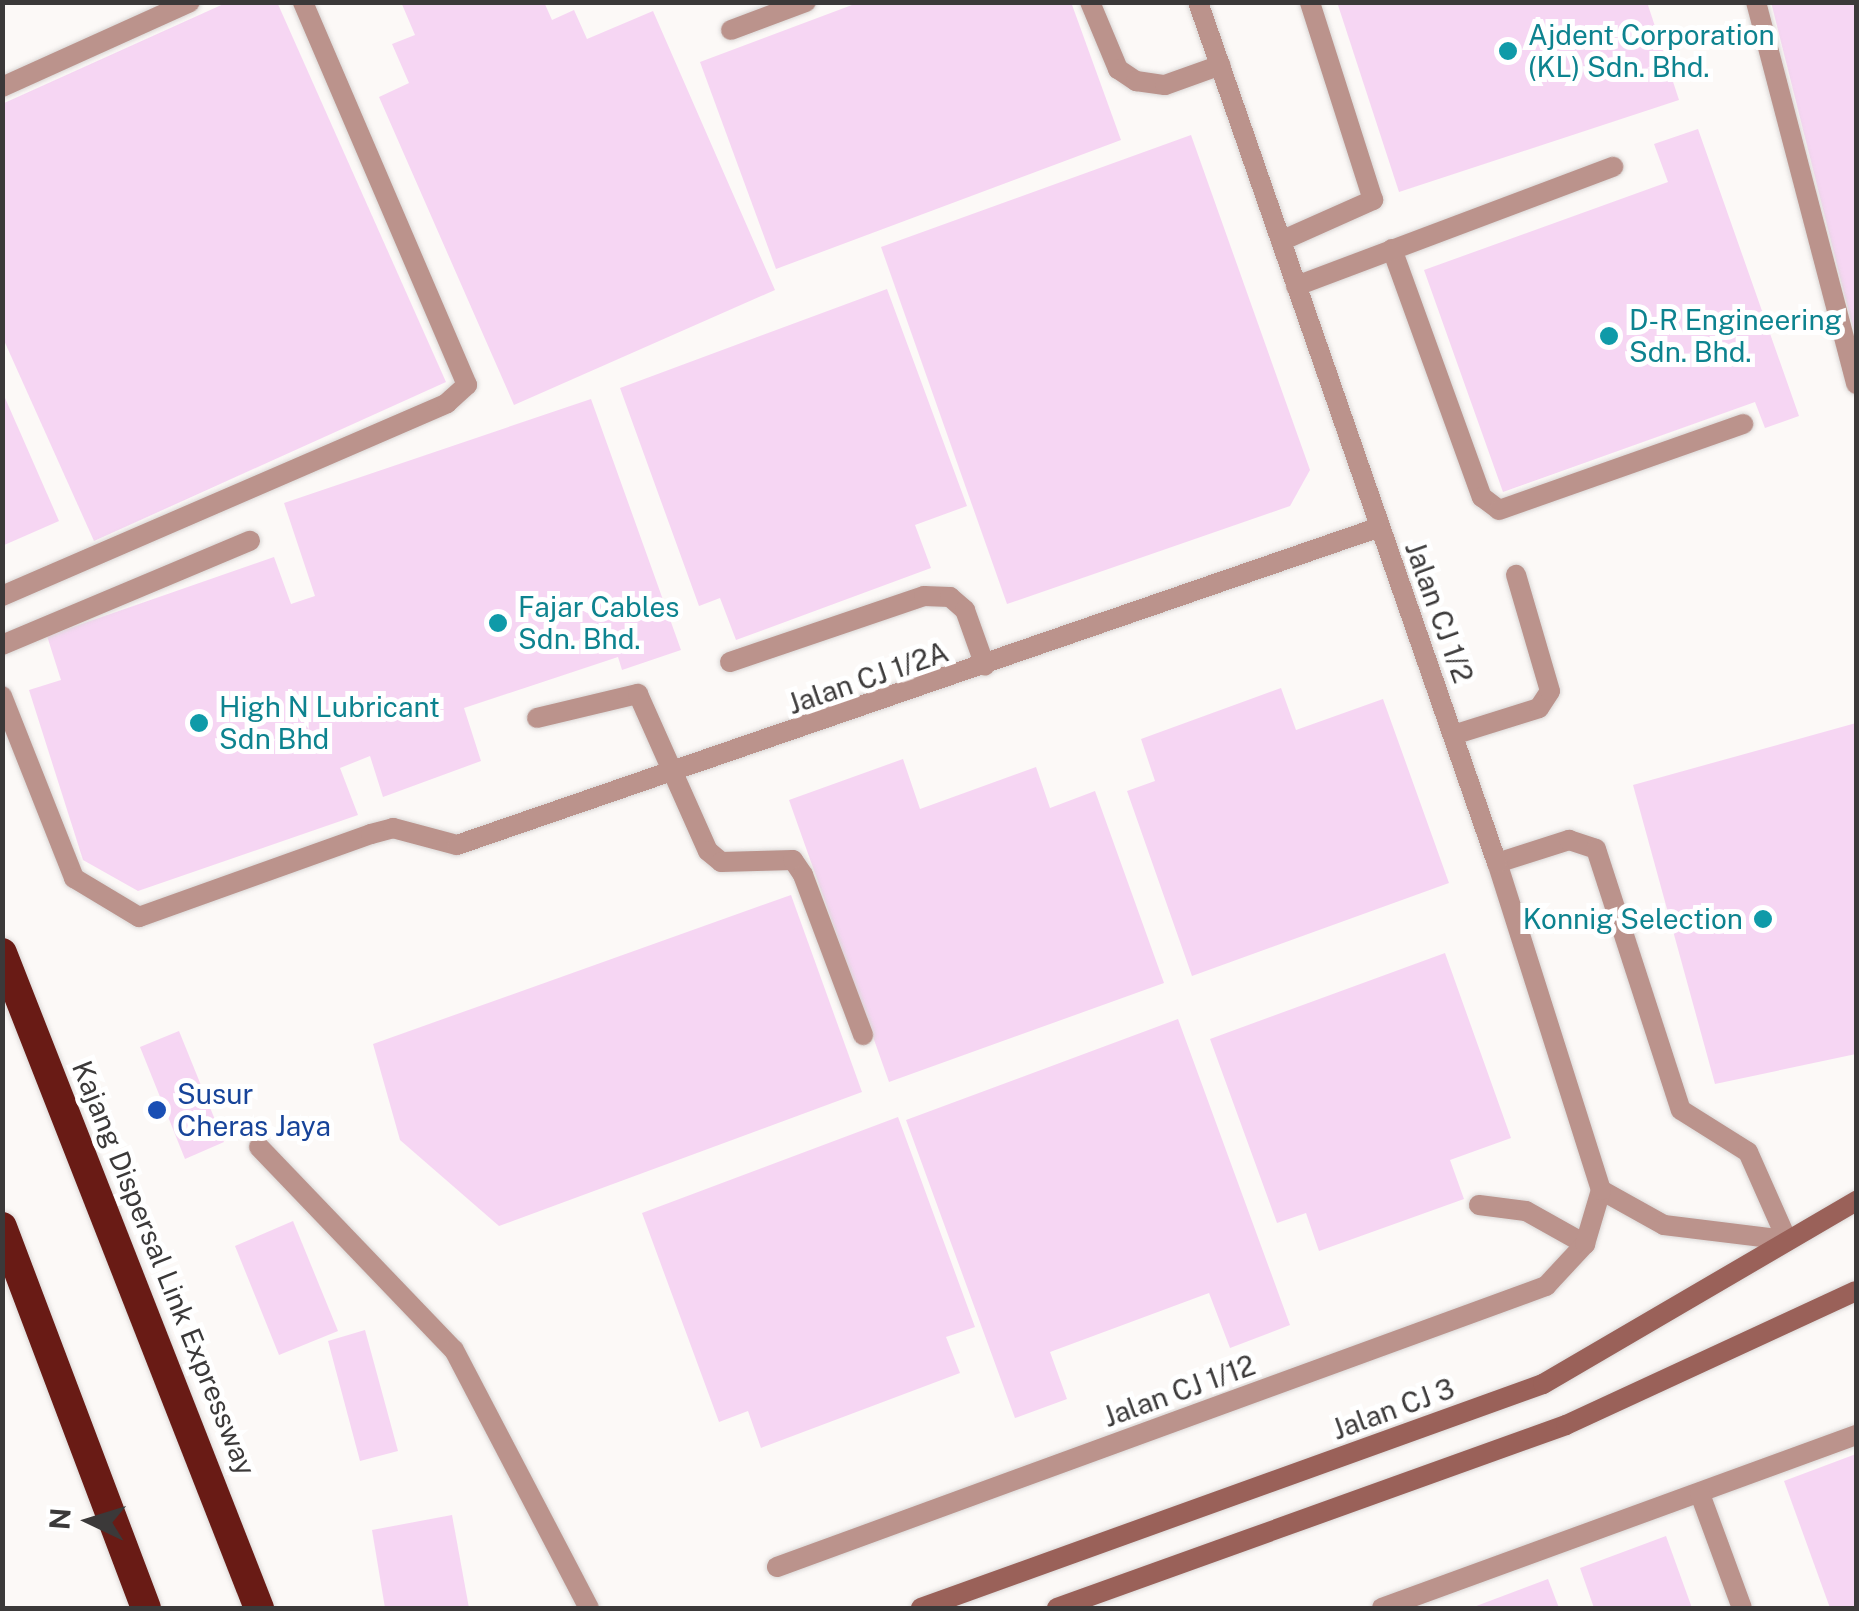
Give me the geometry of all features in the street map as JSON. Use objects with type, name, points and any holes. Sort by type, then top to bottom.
[{"type":"highway","name":"Kajang Dispersal Link Expressway","points":[[2,953],[242,1554],[259,1608]]},
{"type":"highway","points":[[2,1227],[146,1608]]},
{"type":"street","points":[[2,88],[190,2]]},
{"type":"street","points":[[2,596],[447,403],[468,385],[304,2]]},
{"type":"street","points":[[730,30],[806,2]]},
{"type":"street","points":[[1090,2],[1118,69],[1136,82],[1165,85],[1221,65]]},
{"type":"street","name":"Jalan CJ 1/2","points":[[1198,2],[1498,863],[1601,1190]]},
{"type":"street","points":[[1281,241],[1373,200],[1310,2]]},
{"type":"street","points":[[1756,2],[1856,384]]},
{"type":"street","points":[[1296,286],[1613,168]]},
{"type":"street","points":[[1392,249],[1482,496],[1499,510],[1743,424]]},
{"type":"street","name":"Jalan CJ 1/2A","points":[[2,696],[74,878],[139,916],[393,828],[457,845],[676,774],[1380,527]]},
{"type":"street","points":[[2,646],[250,542]]},
{"type":"street","points":[[1454,735],[1539,708],[1550,690],[1516,575]]},
{"type":"street","points":[[730,662],[924,596],[950,596],[966,610],[985,666]]},
{"type":"street","points":[[538,718],[638,694],[721,862],[792,860],[803,875],[863,1035]]},
{"type":"street","points":[[1498,863],[1568,840],[1596,850],[1681,1110],[1748,1152],[1787,1240]]},
{"type":"street","points":[[260,1147],[454,1350],[589,1608]]},
{"type":"street","points":[[1479,1204],[1526,1212],[1585,1244],[1601,1190],[1664,1225],[1787,1240]]},
{"type":"street","name":"Jalan CJ 3","points":[[921,1608],[1543,1384],[1856,1200]]},
{"type":"street","name":"Jalan CJ 1/12","points":[[777,1567],[1546,1286],[1585,1244]]},
{"type":"street","points":[[1056,1608],[1566,1425],[1856,1291]]},
{"type":"street","points":[[1382,1608],[1856,1435]]},
{"type":"street","points":[[1700,1494],[1742,1608]]},
{"type":"street","points":[[242,1554],[276,1608]]},
{"type":"building","points":[[228,2],[277,2],[446,382],[94,541],[2,336],[2,104]]},
{"type":"building","points":[[401,2],[544,2],[552,20],[574,10],[587,39],[653,11],[775,290],[514,405],[379,97],[409,83],[392,44],[415,35]]},
{"type":"building","points":[[860,2],[1071,2],[1121,140],[776,269],[700,62]]},
{"type":"building","name":"Ajdent Corporation (KL) Sdn. Bhd.","points":[[1337,2],[1647,2],[1679,100],[1399,192]]},
{"type":"building","points":[[1771,2],[1856,2],[1855,337]]},
{"type":"building","name":"D-R Engineering Sdn. Bhd.","points":[[1698,129],[1799,416],[1765,428],[1755,402],[1503,492],[1424,270],[1668,182],[1654,144]]},
{"type":"building","points":[[1191,135],[1310,470],[1290,506],[1007,604],[881,247]]},
{"type":"building","points":[[887,289],[967,506],[915,525],[931,568],[736,640],[720,598],[699,606],[620,388]]},
{"type":"building","points":[[2,391],[59,521],[2,546]]},
{"type":"building","points":[[591,399],[681,650],[622,670],[618,657],[464,708],[481,761],[383,797],[370,756],[340,768],[358,815],[138,891],[83,860],[29,690],[61,680],[47,636],[274,557],[291,604],[315,596],[284,503]]},
{"type":"building","points":[[1281,688],[1296,730],[1383,699],[1449,883],[1192,976],[1127,791],[1155,781],[1141,739]]},
{"type":"building","name":"Konnig Selection","points":[[1856,723],[1856,1054],[1715,1084],[1633,785]]},
{"type":"building","points":[[903,759],[920,809],[1036,767],[1050,808],[1095,791],[1164,983],[889,1082],[789,800]]},
{"type":"building","points":[[791,895],[862,1092],[499,1226],[400,1140],[373,1044]]},
{"type":"building","points":[[1445,953],[1511,1138],[1450,1160],[1464,1199],[1319,1251],[1306,1213],[1277,1223],[1210,1039]]},
{"type":"building","points":[[1178,1019],[1290,1325],[1230,1348],[1209,1293],[1050,1352],[1067,1399],[1015,1418],[906,1120]]},
{"type":"building","points":[[179,1031],[224,1142],[185,1159],[140,1047]]},
{"type":"building","points":[[898,1117],[975,1327],[946,1337],[960,1373],[761,1448],[748,1411],[719,1422],[642,1213]]},
{"type":"building","points":[[293,1221],[338,1331],[279,1355],[235,1246]]},
{"type":"building","points":[[365,1330],[398,1451],[360,1461],[328,1341]]},
{"type":"building","points":[[1856,1454],[1856,1608],[1830,1608],[1784,1481]]},
{"type":"building","points":[[452,1515],[469,1608],[385,1608],[372,1530]]},
{"type":"building","points":[[1666,1536],[1692,1608],[1594,1608],[1580,1568]]},
{"type":"building","points":[[1548,1579],[1559,1608],[1471,1608]]},
{"type":"place","name":"Ajdent Corporation (KL) Sdn. Bhd.","points":[[1508,51]]},
{"type":"place","name":"D-R Engineering Sdn. Bhd.","points":[[1609,336]]},
{"type":"place","name":"Fajar Cables Sdn. Bhd.","points":[[498,623]]},
{"type":"place","name":"High N Lubricant Sdn Bhd","points":[[199,723]]},
{"type":"place","name":"Konnig Selection","points":[[1763,919]]},
{"type":"place","name":"Susur Cheras Jaya","points":[[157,1110]]}]
